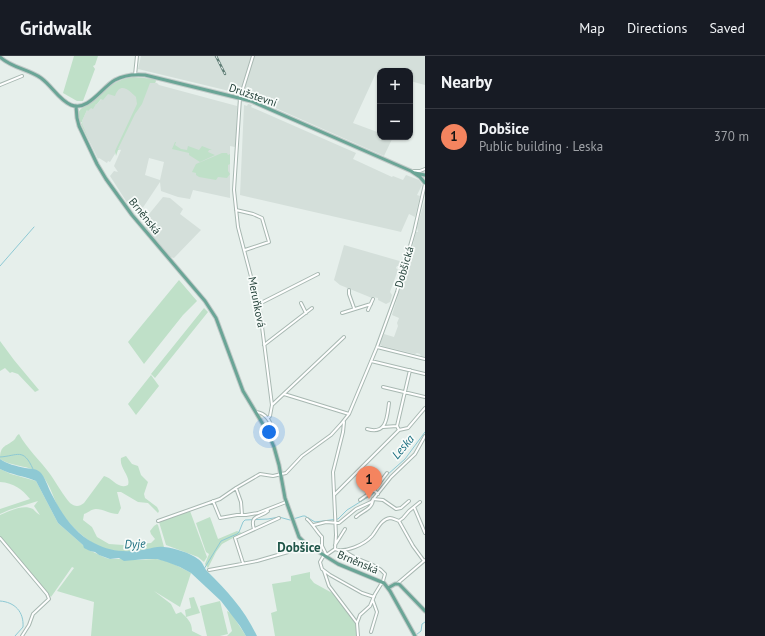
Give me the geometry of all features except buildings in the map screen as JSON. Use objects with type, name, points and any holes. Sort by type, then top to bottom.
[{"type":"main road","points":[[0,57],[9,64],[40,78],[66,102],[76,106]]},
{"type":"main road","name":"Družstevní","points":[[76,106],[82,106],[87,103],[115,80],[122,77],[145,75],[240,98],[274,111],[411,171],[425,184]]},
{"type":"main road","name":"Brněnská","points":[[76,106],[76,115],[79,126],[97,164],[113,189],[132,215],[205,301],[213,313],[221,330],[242,388],[272,440],[277,456],[286,502],[299,536],[307,545],[345,568],[382,582],[388,588],[415,636]]},
{"type":"main road","points":[[411,171],[425,176],[422,180]]},
{"type":"main road","points":[[388,588],[398,583],[425,611]]},
{"type":"street","points":[[135,75],[137,56]]},
{"type":"street","name":"Meruňková","points":[[253,56],[240,98],[238,153],[234,180],[235,200],[238,226],[258,304],[272,405]]},
{"type":"street","points":[[0,85],[22,76]]},
{"type":"street","points":[[411,171],[420,171],[425,169]]},
{"type":"street","name":"Dobšická","points":[[281,474],[287,472],[310,449],[331,435],[349,414],[377,347],[399,287],[425,189],[425,184]]},
{"type":"street","points":[[236,210],[253,214],[264,219],[269,242],[245,250]]},
{"type":"street","points":[[258,304],[318,274]]},
{"type":"street","points":[[349,290],[354,309]]},
{"type":"street","points":[[368,310],[373,299]]},
{"type":"street","points":[[302,303],[306,313]]},
{"type":"street","points":[[342,313],[370,304]]},
{"type":"street","points":[[264,345],[312,308]]},
{"type":"street","points":[[255,412],[260,412],[268,418],[270,416],[272,405],[344,337]]},
{"type":"street","points":[[377,347],[425,359]]},
{"type":"street","points":[[371,361],[425,374]]},
{"type":"street","points":[[397,426],[410,370]]},
{"type":"street","points":[[383,386],[425,397]]},
{"type":"street","points":[[284,394],[349,414]]},
{"type":"street","points":[[383,427],[386,422],[389,403]]},
{"type":"street","points":[[335,494],[400,430],[408,428],[425,408]]},
{"type":"street","name":"Brněnská","points":[[268,418],[273,431],[274,437],[272,440]]},
{"type":"street","points":[[335,549],[335,494],[333,472],[343,432],[344,421]]},
{"type":"street","points":[[386,422],[389,426]]},
{"type":"street","points":[[367,429],[376,431],[383,427],[397,426]]},
{"type":"street","points":[[397,426],[400,430]]},
{"type":"street","points":[[360,500],[376,492],[415,454],[425,436]]},
{"type":"street","points":[[356,517],[369,508],[373,503],[376,492],[387,473]]},
{"type":"street","points":[[158,521],[220,499],[259,475],[272,476],[281,474]]},
{"type":"street","points":[[236,488],[241,502],[242,515]]},
{"type":"street","points":[[307,519],[314,525],[335,520],[342,521],[352,511],[373,499],[383,500],[396,509],[401,508],[409,501]]},
{"type":"street","points":[[213,501],[220,518],[258,513],[268,510]]},
{"type":"street","points":[[254,529],[253,520],[278,504],[286,502]]},
{"type":"street","points":[[399,521],[420,502]]},
{"type":"street","points":[[414,507],[425,533]]},
{"type":"street","points":[[243,563],[235,538],[279,518]]},
{"type":"street","points":[[345,551],[354,548],[369,539],[380,525],[388,518],[399,521],[413,546],[424,560],[398,583]]},
{"type":"street","name":"Brněnská","points":[[314,525],[316,531],[322,537],[322,546],[325,555]]},
{"type":"street","points":[[335,545],[345,529]]},
{"type":"street","points":[[0,538],[50,599],[32,616],[29,625],[22,636]]},
{"type":"street","points":[[209,570],[257,561],[302,548],[307,545]]},
{"type":"street","points":[[357,623],[329,586],[320,563],[325,555],[335,549],[345,551],[385,574],[370,606],[360,615],[357,623],[358,636]]},
{"type":"street","points":[[324,571],[362,593],[374,597]]},
{"type":"street","points":[[371,632],[377,613],[373,601]]},
{"type":"shaded area","points":[[141,56],[425,56],[425,85],[413,82],[413,68],[377,68],[377,73],[353,123],[377,132],[377,140],[392,140],[384,156],[246,95],[138,69]]},
{"type":"shaded area","points":[[147,80],[159,85],[237,106],[236,142],[235,147],[230,146],[230,198],[193,190],[190,199],[178,197],[161,191],[160,182],[138,215],[126,201],[110,176],[114,171],[118,172],[114,166],[121,150],[118,149],[110,162],[108,161],[107,163],[99,158],[98,159],[81,124],[83,123],[82,121],[87,110],[97,104],[111,88]],"holes":[[[149,158],[164,162],[160,180],[145,175]]]},
{"type":"shaded area","points":[[248,104],[252,105],[251,107],[356,153],[353,159],[392,177],[393,176],[403,180],[406,175],[419,180],[422,185],[417,195],[420,196],[415,217],[409,214],[401,232],[240,195],[244,105],[247,106]]},
{"type":"shaded area","points":[[163,197],[170,198],[183,209],[180,214],[201,230],[174,258],[170,257],[145,227],[148,223],[145,219]]},
{"type":"shaded area","points":[[425,199],[425,357],[417,353],[415,354],[382,346],[380,344],[384,334],[394,337],[398,326],[397,323],[399,318],[392,315],[416,232],[418,232],[417,227]]},
{"type":"shaded area","points":[[344,245],[403,262],[402,266],[397,266],[396,268],[398,270],[390,292],[392,295],[390,302],[386,304],[378,300],[378,298],[372,298],[340,285],[334,280]]},
{"type":"green space","points":[[74,56],[98,56],[95,65],[93,66],[95,69],[83,101],[77,101],[63,93]]},
{"type":"green space","points":[[133,77],[155,79],[155,83],[150,83],[142,104],[135,114],[116,156],[115,151],[137,104],[136,97],[124,88],[119,89],[115,96],[108,94],[103,100],[101,99],[96,104],[93,109],[91,108],[88,111],[87,110],[82,121],[83,122],[79,123],[78,115],[80,110],[114,83]]},
{"type":"green space","points":[[83,122],[82,124],[91,144],[81,124]]},
{"type":"green space","points":[[175,142],[175,145],[181,149],[187,150],[188,146],[199,150],[202,146],[212,150],[209,150],[208,152],[215,155],[200,162],[189,155],[189,153],[172,149]]},
{"type":"green space","points":[[222,153],[227,153],[228,155],[230,154],[228,171],[230,174],[227,178],[218,177],[216,180],[199,177],[196,173],[192,172],[196,164]]},
{"type":"green space","points":[[179,280],[197,301],[183,315],[144,364],[128,342]]},
{"type":"green space","points":[[204,308],[208,312],[155,378],[151,374]]},
{"type":"green space","points":[[0,341],[39,390],[35,392],[18,374],[12,372],[10,373],[5,368],[0,371]]},
{"type":"green space","points":[[151,375],[159,386],[136,415],[128,404]]},
{"type":"green space","points":[[19,434],[26,445],[50,474],[68,501],[75,506],[79,506],[84,503],[104,476],[118,485],[128,485],[128,478],[121,462],[121,458],[126,456],[132,464],[138,466],[141,475],[148,482],[144,494],[145,498],[157,507],[159,511],[158,513],[148,503],[138,502],[121,492],[117,492],[121,508],[118,514],[94,509],[84,514],[83,520],[92,527],[97,537],[109,544],[123,545],[151,543],[155,539],[150,531],[157,524],[164,547],[125,552],[106,549],[88,540],[66,519],[60,511],[49,485],[40,474],[35,470],[11,464],[0,459],[0,454],[4,446],[12,442]]},
{"type":"green space","points":[[0,469],[11,474],[36,481],[58,523],[90,551],[110,559],[156,559],[174,564],[191,573],[180,607],[154,591],[171,604],[176,614],[181,612],[185,616],[190,623],[192,631],[202,636],[91,636],[94,602],[57,591],[74,568],[72,567],[51,597],[0,537],[0,515],[25,507],[33,509],[40,515],[34,506],[38,501],[0,514],[0,509],[30,499],[17,487],[0,482]]},
{"type":"green space","points":[[190,511],[207,557],[204,562],[198,557],[166,545],[159,522]]},
{"type":"green space","points":[[210,517],[218,539],[237,531],[242,533],[222,544],[208,568],[205,564],[209,554],[206,552],[196,523]]},
{"type":"green space","points":[[310,572],[310,578],[314,583],[334,594],[356,624],[356,636],[275,636],[271,613],[277,611],[272,584],[291,581],[291,576]]},
{"type":"green space","points":[[194,597],[200,613],[186,617],[185,610],[191,608],[189,598]]},
{"type":"green space","points":[[220,601],[228,634],[220,636],[207,636],[200,606]]},
{"type":"green space","points":[[227,611],[231,613],[246,636],[227,636],[232,631]]},
{"type":"water","points":[[0,459],[12,465],[34,469],[40,472],[59,508],[69,522],[80,534],[94,543],[120,551],[133,551],[160,547],[168,548],[187,553],[198,559],[235,601],[247,617],[257,636],[246,636],[221,601],[191,573],[180,567],[157,559],[124,561],[119,558],[110,559],[84,548],[83,545],[58,523],[36,481],[0,469]]},
{"type":"waterway","points":[[0,266],[34,227]]},
{"type":"waterway","name":"Leska","points":[[204,569],[221,541],[237,534],[245,520],[279,517],[290,520],[303,516],[315,522],[338,519],[347,510],[373,494],[387,475],[405,459],[425,432]]},
{"type":"waterway","points":[[0,457],[20,454],[23,455],[33,469]]},
{"type":"waterway","points":[[0,601],[10,603],[20,612],[23,627],[15,636]]},
{"type":"waterway","points":[[416,635],[421,631],[422,624],[425,622]]},
{"type":"railway","points":[[216,56],[225,74]]},
{"type":"place","name":"Dobšice","points":[[369,499]]},
{"type":"district","name":"Dobšice","points":[[299,547]]},
{"type":"water label","name":"Dyje","points":[[135,544]]}]
